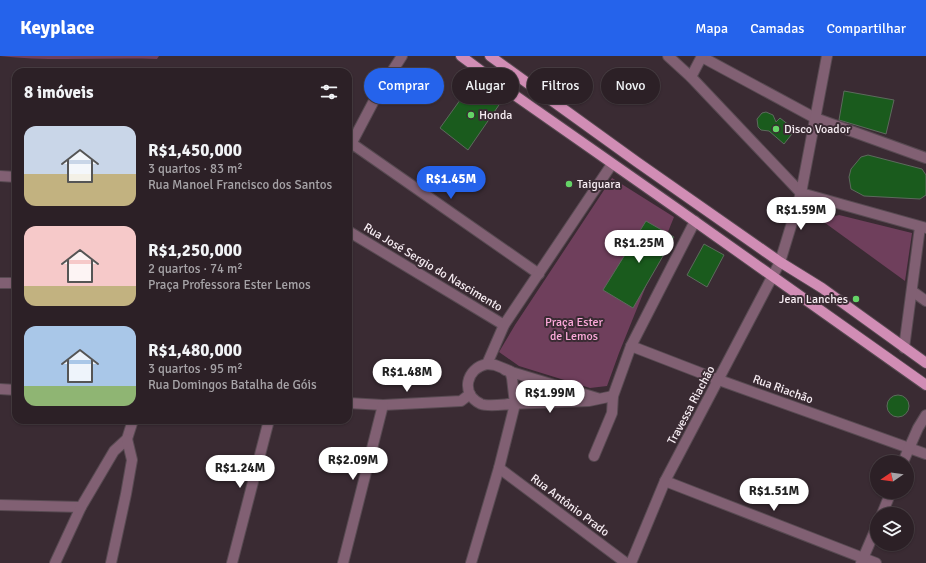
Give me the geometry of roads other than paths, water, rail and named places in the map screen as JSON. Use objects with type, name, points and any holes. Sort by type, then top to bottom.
[{"type":"main road","points":[[461,56],[926,385]]},
{"type":"main road","points":[[490,56],[637,162],[780,262],[822,288],[926,363]]},
{"type":"street","points":[[352,142],[378,93],[402,56]]},
{"type":"street","points":[[668,56],[691,77],[801,193],[923,227],[904,348]]},
{"type":"street","name":"Travessa Riachão","points":[[631,563],[665,481],[780,262],[801,193],[827,56]]},
{"type":"street","points":[[691,77],[702,57],[815,118],[926,158]]},
{"type":"street","points":[[352,147],[539,274]]},
{"type":"street","points":[[487,364],[504,325],[612,164]]},
{"type":"street","points":[[0,176],[12,177]]},
{"type":"street","points":[[594,456],[612,412],[613,396],[631,346],[696,221]]},
{"type":"street","name":"Rua José Sergio do Nascimento","points":[[352,233],[504,325]]},
{"type":"street","points":[[0,283],[12,283]]},
{"type":"street","points":[[912,291],[926,301]]},
{"type":"street","name":"Rua Riachão","points":[[631,346],[719,380],[926,454]]},
{"type":"street","points":[[599,398],[506,370],[495,365],[481,365],[470,374],[468,381],[470,394],[475,401],[483,405],[589,401],[613,396]]},
{"type":"street","points":[[471,563],[499,468],[515,404],[512,378],[506,370]]},
{"type":"street","points":[[0,389],[12,390]]},
{"type":"street","points":[[352,403],[383,405],[461,401],[470,394]]},
{"type":"street","points":[[344,563],[383,405]]},
{"type":"street","points":[[906,455],[926,415]]},
{"type":"street","points":[[55,563],[82,507],[114,451],[127,439],[132,424]]},
{"type":"street","points":[[232,563],[268,424]]},
{"type":"street","points":[[111,563],[132,460],[127,439]]},
{"type":"street","name":"Rua Antônio Prado","points":[[499,468],[626,563]]},
{"type":"street","points":[[665,481],[862,561],[876,563]]},
{"type":"street","points":[[0,506],[82,507]]},
{"type":"street","points":[[862,561],[870,542]]},
{"type":"place","name":"Honda","points":[[471,115]]},
{"type":"place","name":"Disco Voador","points":[[776,129]]},
{"type":"place","name":"Taiguara","points":[[569,184]]},
{"type":"place","name":"Jean Lanches","points":[[856,299]]},
{"type":"park label","name":"Praça Ester de Lemos","points":[[574,329]]}]
